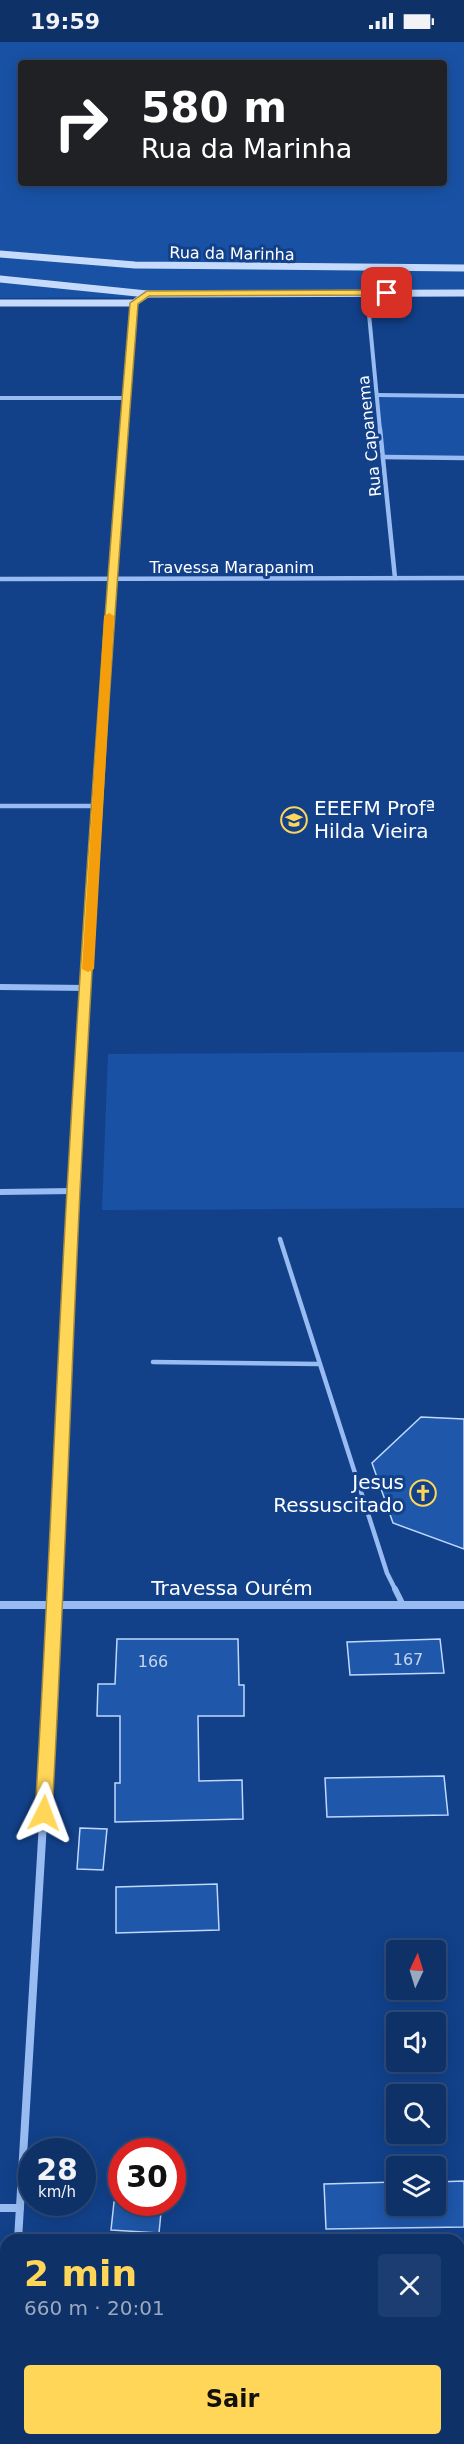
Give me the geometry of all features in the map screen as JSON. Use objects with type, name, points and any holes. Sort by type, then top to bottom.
[{"type":"main road","name":"Rua da Marinha","points":[[0,254],[135,265],[464,268]]},
{"type":"main road","points":[[0,279],[147,294],[464,293]]},
{"type":"main road","points":[[0,303],[134,303],[147,294]]},
{"type":"street","name":"Rua Capanema","points":[[367,293],[395,578]]},
{"type":"street","points":[[24,2138],[56,1604],[74,1191],[111,579],[134,303]]},
{"type":"street","points":[[376,395],[464,396]]},
{"type":"street","points":[[0,398],[125,398]]},
{"type":"street","points":[[383,457],[464,458]]},
{"type":"street","name":"Travessa Marapanim","points":[[0,579],[464,578]]},
{"type":"street","points":[[0,806],[99,806]]},
{"type":"street","points":[[0,987],[87,988]]},
{"type":"street","points":[[0,1192],[74,1191]]},
{"type":"street","name":"Travessa Ourém","points":[[0,1605],[464,1605]]},
{"type":"street","points":[[0,2208],[18,2208]]},
{"type":"street","points":[[18,2234],[20,2216]]},
{"type":"lane","points":[[280,1239],[387,1573],[403,1605]]},
{"type":"lane","points":[[153,1362],[319,1364]]},
{"type":"shaded area","points":[[0,42],[464,42],[464,296],[0,298]]},
{"type":"shaded area","points":[[377,395],[464,396],[464,458],[383,457]]},
{"type":"shaded area","points":[[464,1052],[464,1208],[102,1210],[108,1054]]},
{"type":"building","name":"Jesus Ressuscitado","points":[[421,1417],[464,1419],[464,1549],[393,1523],[372,1463]]},
{"type":"building","points":[[117,1639],[238,1639],[239,1685],[244,1685],[244,1716],[198,1716],[199,1781],[242,1780],[243,1819],[115,1822],[115,1783],[120,1783],[120,1716],[97,1716],[98,1684],[115,1684]]},
{"type":"building","points":[[440,1639],[444,1673],[350,1675],[347,1642]]},
{"type":"building","points":[[444,1776],[448,1815],[327,1817],[325,1778]]},
{"type":"building","points":[[80,1828],[107,1829],[103,1870],[77,1869]]},
{"type":"building","points":[[217,1884],[219,1930],[116,1933],[116,1887]]},
{"type":"building","points":[[464,2181],[464,2227],[326,2229],[324,2184],[386,2182],[386,2216],[446,2216],[446,2182]]},
{"type":"building","points":[[112,2216],[161,2216],[159,2233],[111,2230]]},
{"type":"slow traffic","points":[[88,969],[109,616]]},
{"type":"place","name":"EEEFM Profª Hilda Vieira","points":[[294,820]]},
{"type":"place","name":"Jesus Ressuscitado","points":[[423,1493]]},
{"type":"route","points":[[44,1813],[56,1604],[74,1191],[111,579],[134,303],[147,294],[387,293]]}]
